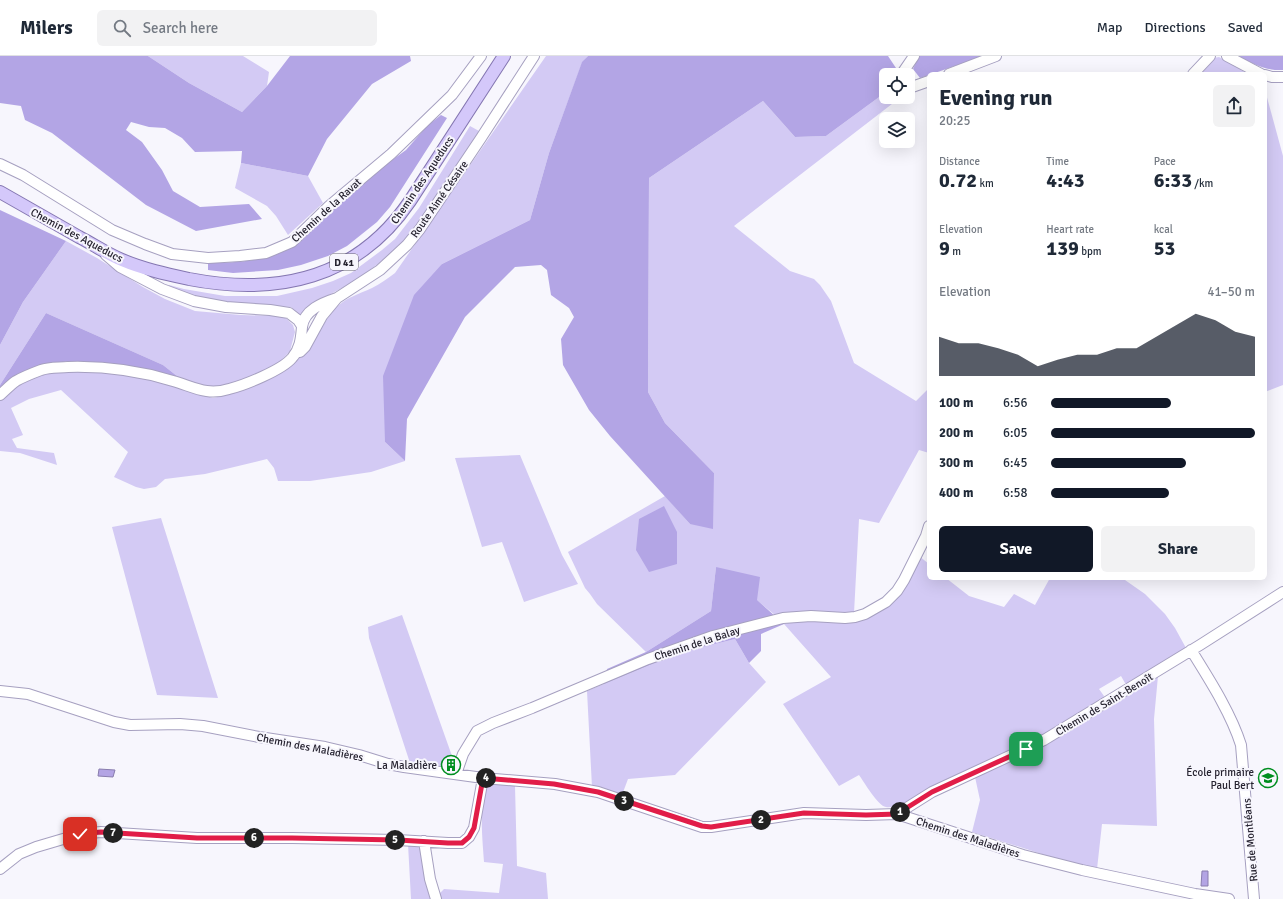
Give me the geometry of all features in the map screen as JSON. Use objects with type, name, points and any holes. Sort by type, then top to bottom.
[{"type":"main road","name":"Chemin des Aqueducs","points":[[0,192],[121,260],[154,271],[234,286],[269,285],[307,278],[345,262],[375,242],[393,224],[414,195],[504,56]]},
{"type":"street","name":"Chemin de la Ravat","points":[[0,164],[23,175],[112,230],[172,254],[208,258],[240,256],[266,252],[292,242],[329,206],[391,154],[452,95],[481,56]]},
{"type":"street","name":"Route Aimé Césaire","points":[[0,395],[16,381],[41,370],[51,368],[88,367],[150,375],[206,392],[229,390],[273,371],[305,347],[322,316],[337,298],[380,270],[407,245],[420,229],[534,56]]},
{"type":"street","points":[[906,68],[914,56]]},
{"type":"street","points":[[953,72],[996,56]]},
{"type":"street","points":[[1195,72],[1210,56]]},
{"type":"street","points":[[1227,56],[1257,72]]},
{"type":"street","points":[[1267,76],[1283,77]]},
{"type":"street","points":[[915,86],[927,82]]},
{"type":"street","points":[[92,244],[120,267],[162,289],[179,296],[209,305],[289,313],[298,320],[302,326]]},
{"type":"street","points":[[292,358],[300,346],[302,326],[305,318],[313,309],[337,298]]},
{"type":"street","name":"Chemin de la Balay","points":[[456,774],[463,754],[477,731],[648,659],[713,636],[783,618],[811,616],[855,618],[865,614],[886,602],[897,591],[904,580],[927,531]]},
{"type":"street","name":"Chemin de Saint-Benoît","points":[[897,814],[932,792],[1044,740],[1283,592]]},
{"type":"street","name":"Rue de Montléans","points":[[1191,650],[1209,678],[1237,732],[1241,745],[1254,899]]},
{"type":"street","name":"Chemin des Maladières","points":[[0,691],[28,694],[114,722],[130,725],[180,724],[203,726],[259,737],[325,747],[388,764],[448,774],[554,784],[598,792],[702,826],[711,827],[804,813],[866,815],[897,814],[1023,855],[1195,894],[1229,899]]},
{"type":"street","points":[[0,869],[18,854],[36,847],[80,834],[101,832],[197,838],[292,838],[462,843],[469,837],[474,828],[483,778]]},
{"type":"street","points":[[424,841],[430,879],[436,899]]},
{"type":"shaded area","points":[[0,56],[148,56],[189,83],[242,112],[267,86],[290,56],[410,56],[411,61],[372,84],[327,139],[308,176],[241,163],[242,151],[195,152],[182,138],[165,128],[149,127],[131,122],[126,130],[142,142],[162,170],[173,191],[200,207],[249,204],[262,219],[196,231],[146,205],[52,133],[25,120],[21,106],[0,103]]},
{"type":"shaded area","points":[[148,56],[243,56],[269,72],[267,86],[242,112],[189,83]]},
{"type":"shaded area","points":[[546,56],[588,56],[582,63],[549,153],[530,220],[442,264],[385,442],[405,461],[371,472],[310,481],[278,481],[274,468],[267,459],[205,474],[165,479],[156,487],[144,489],[114,477],[128,452],[61,390],[29,399],[11,408],[23,435],[12,439],[17,448],[54,453],[57,465],[20,453],[0,451],[0,400],[7,392],[16,386],[53,371],[77,370],[138,376],[213,398],[254,386],[292,365],[311,345],[328,318],[339,305],[384,281],[395,273]]},
{"type":"shaded area","points":[[588,56],[888,56],[896,68],[879,68],[879,97],[826,136],[795,137],[763,101],[649,178],[648,392],[665,423],[714,473],[713,529],[690,524],[610,436],[589,410],[563,365],[561,339],[574,317],[569,308],[551,295],[547,270],[541,265],[515,267],[465,317],[407,419],[405,461],[385,442],[383,376],[414,295],[442,264],[530,220],[549,153],[582,62]]},
{"type":"shaded area","points":[[919,56],[983,56],[938,72],[927,72],[927,76],[920,78],[915,72],[915,68],[913,68]]},
{"type":"shaded area","points":[[1239,56],[1283,56],[1283,70],[1260,66]]},
{"type":"shaded area","points":[[1219,57],[1245,72],[1199,72],[1214,58]]},
{"type":"shaded area","points":[[879,97],[879,104],[892,104],[882,112],[879,112],[879,114],[734,226],[790,271],[814,279],[820,285],[831,301],[854,363],[916,401],[927,390],[927,452],[919,450],[879,523],[859,519],[854,613],[775,615],[716,567],[711,611],[646,652],[597,604],[585,588],[568,552],[665,496],[690,524],[714,473],[665,423],[648,392],[649,178],[763,101],[795,137],[826,136]]},
{"type":"shaded area","points":[[1267,97],[1283,156],[1283,385],[1267,391]]},
{"type":"shaded area","points":[[441,115],[447,118],[390,207],[377,222],[347,246],[328,256],[301,265],[278,270],[233,273],[208,270],[208,263],[256,260],[279,253],[300,242],[370,176],[406,150],[427,126]]},
{"type":"shaded area","points":[[470,126],[479,131],[426,214],[411,234],[397,249],[370,270],[351,283],[316,302],[300,315],[291,307],[229,303],[183,293],[169,287],[169,285],[225,296],[277,296],[312,288],[351,273],[395,239],[419,208]]},
{"type":"shaded area","points":[[241,163],[308,176],[323,203],[288,235],[276,216],[267,206],[235,188]]},
{"type":"shaded area","points":[[0,210],[66,241],[23,302],[0,345]]},
{"type":"shaded area","points":[[66,241],[165,299],[195,311],[241,315],[281,316],[293,325],[295,332],[290,351],[279,363],[257,374],[229,385],[205,388],[182,380],[163,365],[46,313],[0,385],[0,345],[23,302]]},
{"type":"shaded area","points":[[46,313],[163,365],[182,380],[163,373],[121,365],[68,361],[40,367],[0,389],[0,385]]},
{"type":"shaded area","points":[[520,455],[562,555],[578,584],[524,602],[502,542],[482,547],[455,458]]},
{"type":"shaded area","points":[[664,506],[677,532],[677,564],[649,572],[636,550],[639,519]]},
{"type":"shaded area","points":[[161,518],[218,698],[157,695],[112,527]]},
{"type":"shaded area","points":[[919,556],[927,562],[927,580],[949,580],[969,596],[1004,607],[1014,594],[1035,605],[1049,580],[1125,580],[1145,594],[1165,614],[1186,648],[1130,683],[1125,683],[1121,676],[1099,689],[1104,696],[1101,702],[1055,730],[906,803],[893,807],[886,807],[879,803],[859,775],[839,786],[783,704],[831,677],[784,624],[800,620],[871,616]]},
{"type":"shaded area","points":[[716,567],[760,577],[757,600],[784,624],[761,634],[761,651],[749,663],[735,639],[679,653],[604,684],[607,669],[646,652],[711,611]]},
{"type":"shaded area","points":[[402,615],[452,756],[446,759],[444,769],[410,763],[369,638],[368,627]]},
{"type":"shaded area","points":[[735,639],[749,663],[766,682],[675,775],[628,779],[622,795],[592,787],[587,691],[679,653]]},
{"type":"shaded area","points":[[1158,676],[1154,719],[1157,826],[1102,824],[1097,869],[1045,855],[972,832],[980,800],[975,777]]},
{"type":"shaded area","points":[[99,769],[115,770],[113,777],[98,776]]},
{"type":"shaded area","points":[[490,781],[515,786],[517,866],[546,873],[548,899],[440,899],[438,895],[444,889],[499,893],[503,864],[484,862],[482,808],[483,797]]},
{"type":"shaded area","points":[[408,844],[420,844],[433,899],[411,899]]},
{"type":"shaded area","points":[[1202,871],[1208,871],[1208,886],[1201,886]]},
{"type":"place","name":"La Maladière","points":[[451,765]]},
{"type":"place","name":"École primaire Paul Bert","points":[[1268,778]]},
{"type":"route","points":[[80,834],[101,832],[197,838],[398,840],[462,843],[469,837],[474,828],[483,778],[554,784],[598,792],[666,815],[702,826],[711,827],[804,813],[866,815],[897,814],[932,792],[1026,749]]}]
